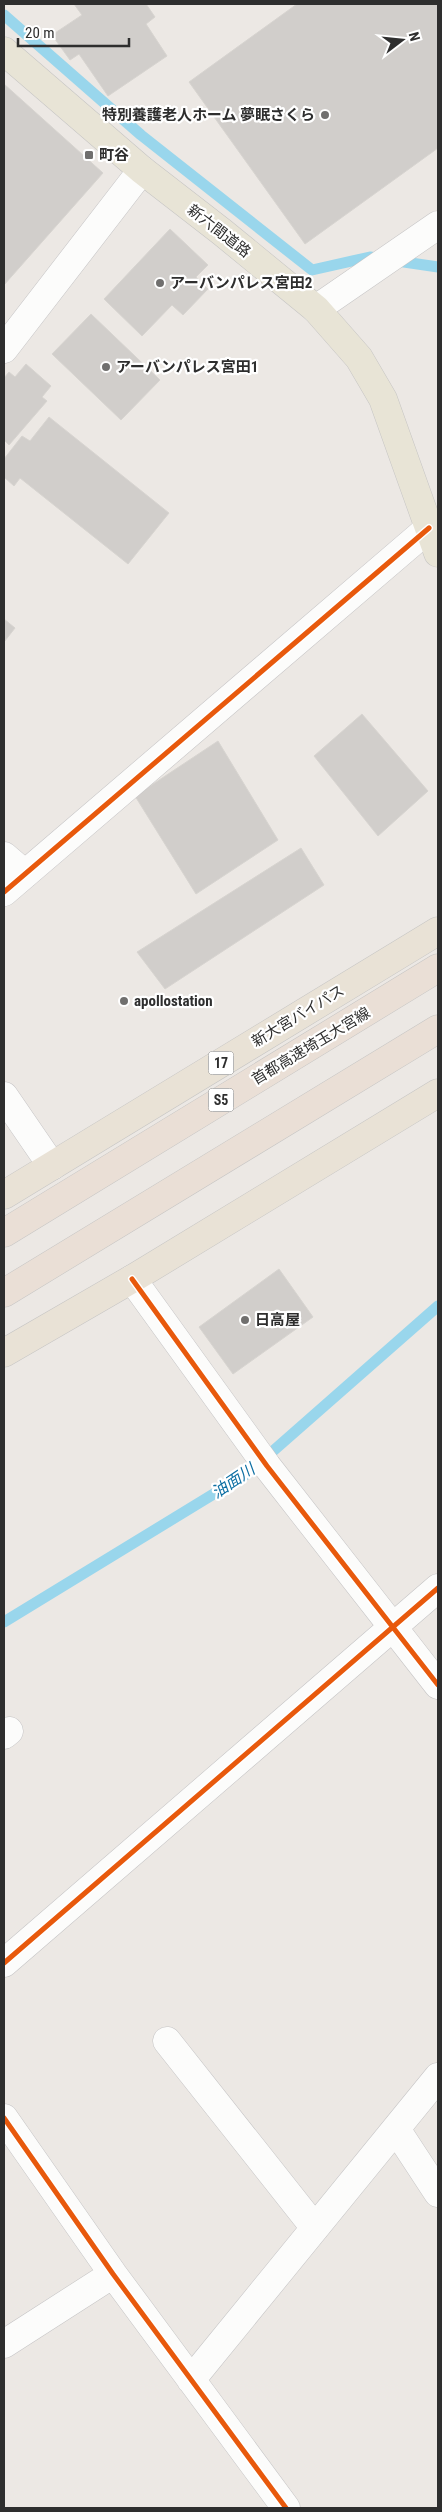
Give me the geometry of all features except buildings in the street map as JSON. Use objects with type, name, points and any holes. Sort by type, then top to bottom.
[{"type":"highway","name":"新大宮バイパス","points":[[4,1195],[438,931]]},
{"type":"highway","name":"首都高速埼玉大宮線","points":[[4,1233],[438,968]]},
{"type":"highway","points":[[4,1293],[438,1029]]},
{"type":"highway","points":[[4,1353],[132,1279],[438,1093]]},
{"type":"main road","name":"新六間道路","points":[[4,51],[142,170],[316,309],[359,358],[384,399],[438,553]]},
{"type":"street","points":[[4,349],[142,170]]},
{"type":"street","points":[[316,309],[438,225]]},
{"type":"street","points":[[4,892],[429,528]]},
{"type":"street","points":[[4,856],[25,874]]},
{"type":"street","points":[[4,1096],[52,1166]]},
{"type":"street","points":[[132,1279],[263,1460],[438,1685]]},
{"type":"street","points":[[4,1964],[438,1588]]},
{"type":"street","points":[[167,2041],[315,2228]]},
{"type":"street","points":[[192,2380],[438,2077]]},
{"type":"street","points":[[4,2118],[113,2274],[286,2508]]},
{"type":"street","points":[[396,2130],[438,2193]]},
{"type":"street","points":[[4,2344],[113,2274]]},
{"type":"waterway","points":[[4,15],[141,135],[312,270],[370,257],[438,267]]},
{"type":"waterway","name":"油面川","points":[[4,1622],[248,1473],[438,1306]]},
{"type":"cycle path","points":[[4,892],[429,528]]},
{"type":"cycle path","points":[[132,1279],[267,1466],[438,1685]]},
{"type":"cycle path","points":[[4,1963],[438,1588]]},
{"type":"cycle path","points":[[4,2118],[113,2274],[286,2508]]},
{"type":"place","name":"特別養護老人ホーム 夢眠さくら","points":[[325,115]]},
{"type":"place","name":"町谷","points":[[89,155]]},
{"type":"place","name":"アーバンパレス宮田2","points":[[160,283]]},
{"type":"place","name":"アーバンパレス宮田1","points":[[106,367]]},
{"type":"place","name":"apollostation","points":[[124,1001]]},
{"type":"place","name":"日高屋","points":[[245,1320]]}]
